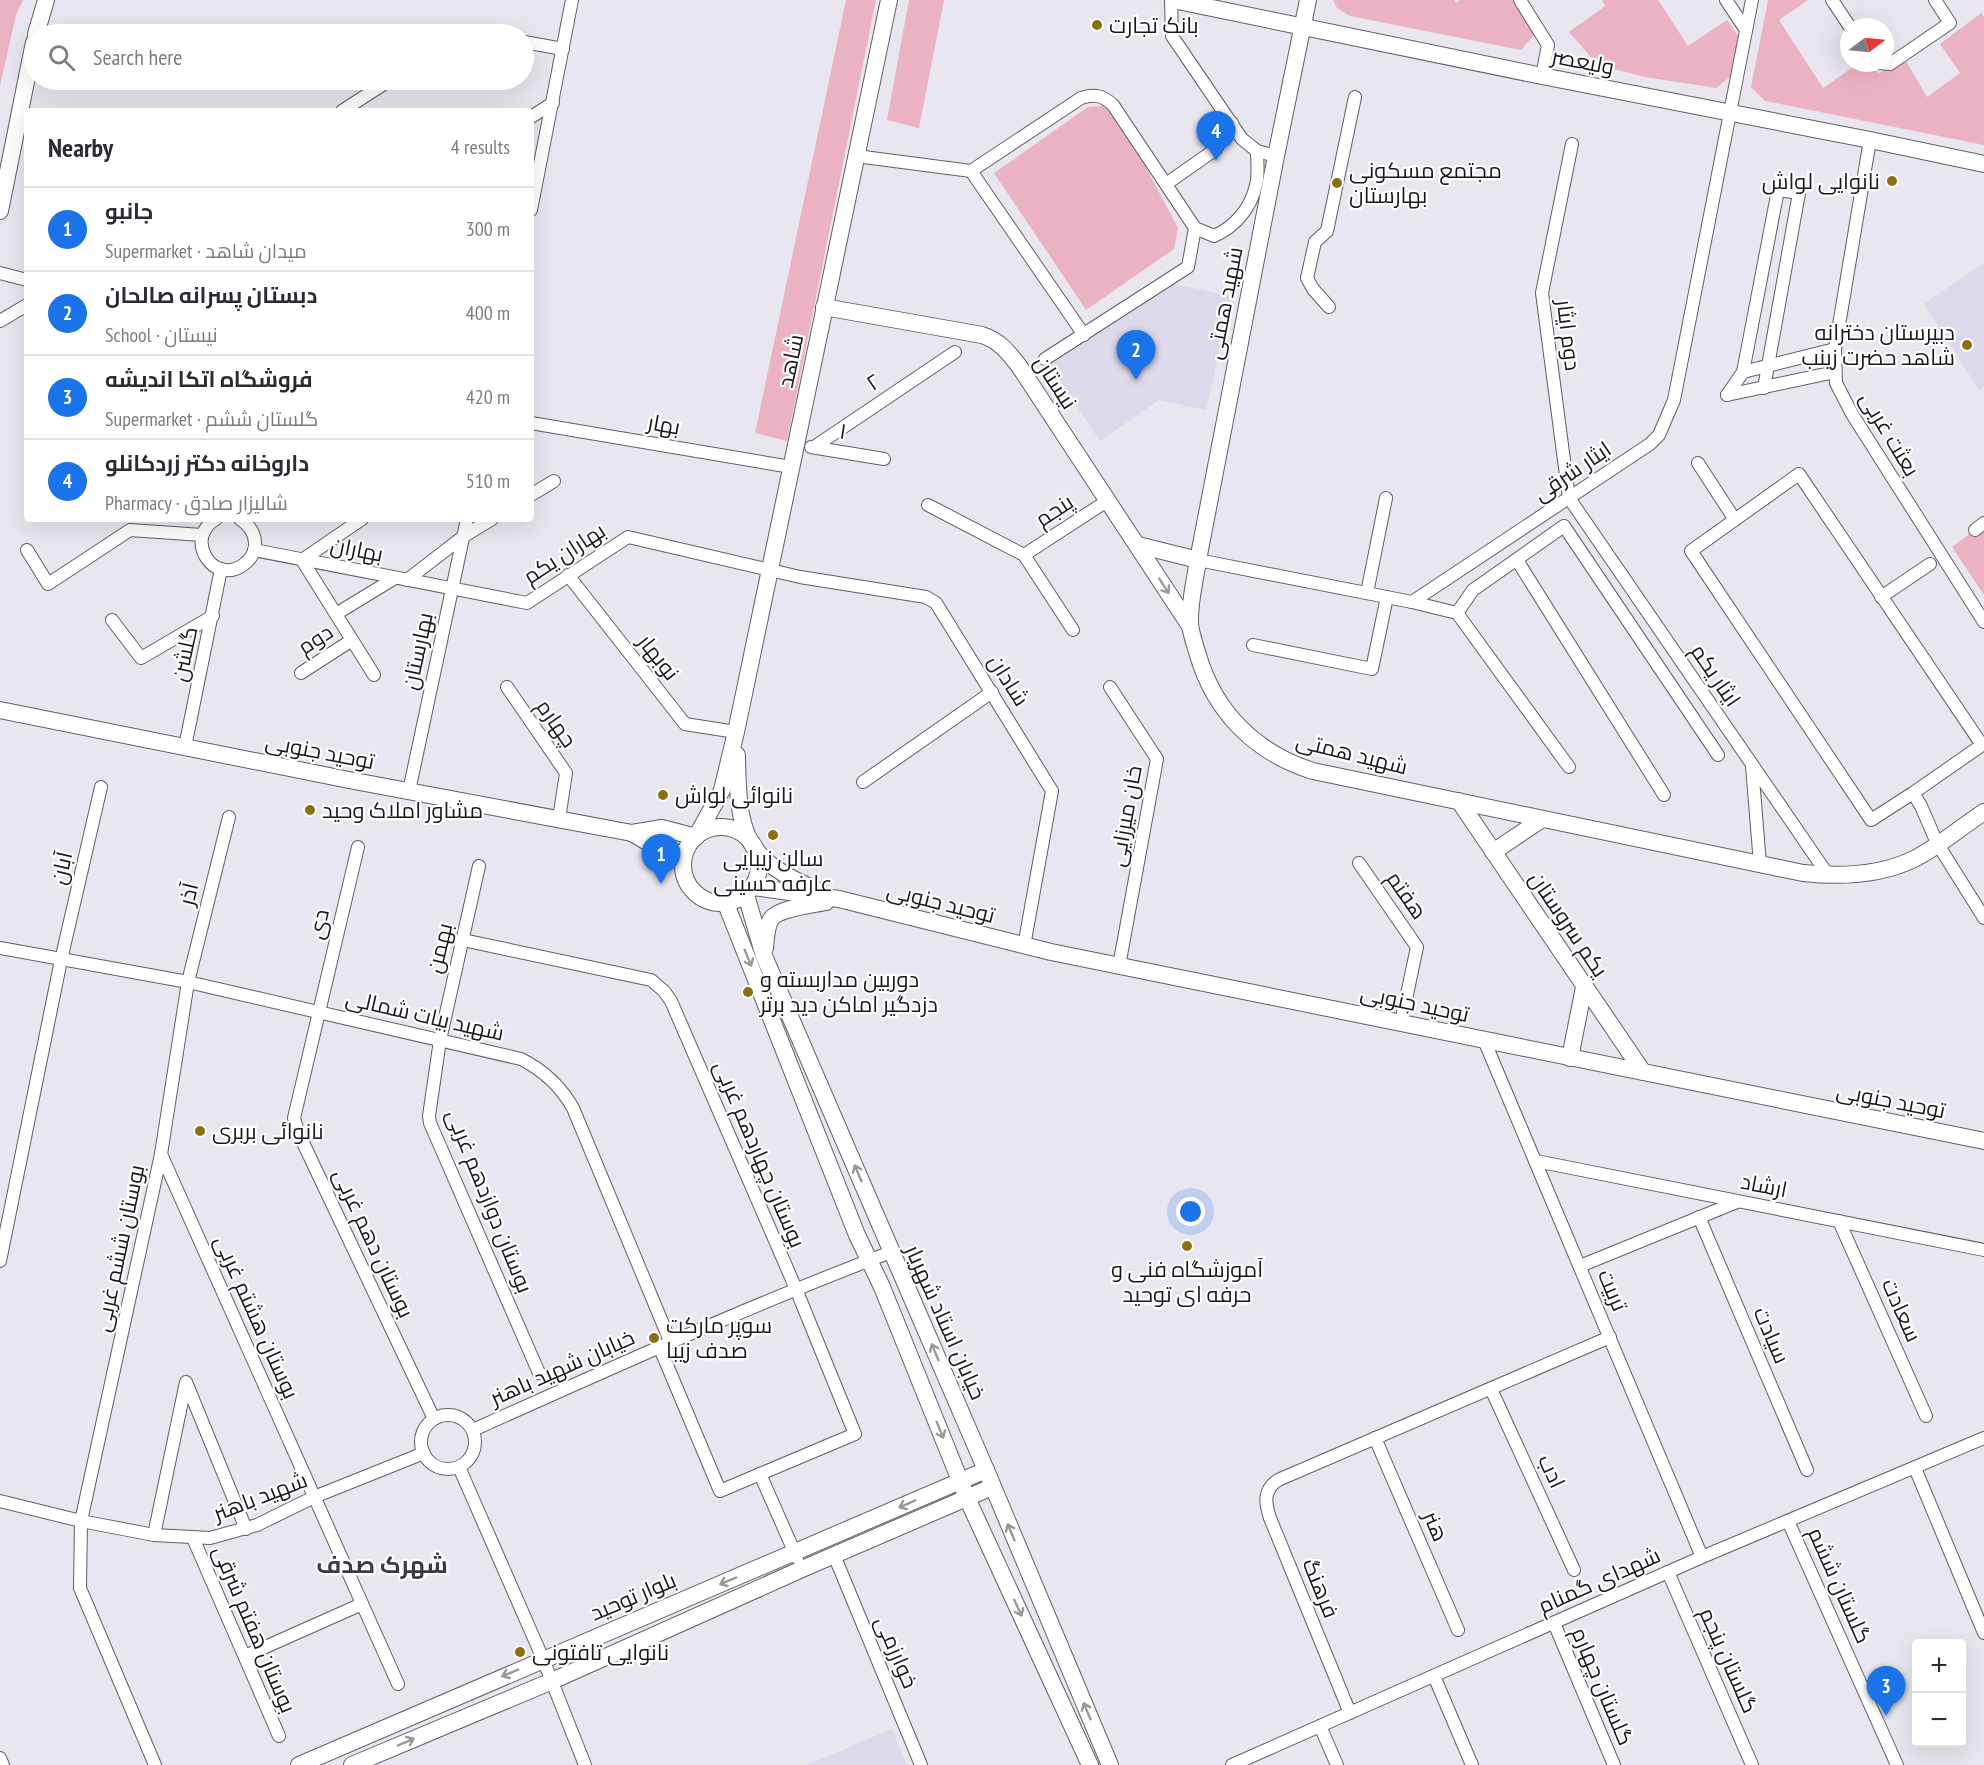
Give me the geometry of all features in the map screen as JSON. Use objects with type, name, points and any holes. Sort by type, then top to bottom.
[{"type":"street","points":[[39,24],[46,0]]},
{"type":"street","points":[[534,195],[572,0]]},
{"type":"street","name":"شاهد","points":[[736,732],[889,0]]},
{"type":"street","points":[[1172,0],[1172,36],[1242,139],[1257,151],[1276,156]]},
{"type":"street","name":"ولیعصر","points":[[1172,0],[1984,164]]},
{"type":"street","name":"شهید همتی","points":[[1308,0],[1198,560],[1190,612],[1190,626],[1203,672],[1211,691],[1234,723],[1261,746],[1294,765],[1313,771],[1803,873],[1828,875],[1871,873],[1893,868],[1915,858],[1984,812]]},
{"type":"street","points":[[1520,0],[1548,45],[1542,76]]},
{"type":"street","points":[[1726,0],[1746,30]]},
{"type":"street","name":"ایثار شرقی","points":[[1412,602],[1650,444],[1659,435],[1670,411],[1676,388],[1752,0]]},
{"type":"street","points":[[1832,0],[1844,18]]},
{"type":"street","points":[[1894,61],[1950,23],[1935,0]]},
{"type":"street","points":[[534,44],[563,49]]},
{"type":"street","points":[[0,210],[24,90]]},
{"type":"street","points":[[347,108],[375,90]]},
{"type":"street","points":[[856,156],[971,171],[1081,98],[1094,95],[1105,97],[1113,105],[1195,228],[1214,236],[1228,230],[1247,208],[1257,185],[1257,151]]},
{"type":"street","points":[[1329,307],[1313,289],[1307,278],[1316,242],[1327,231],[1355,97]]},
{"type":"street","points":[[534,115],[553,103]]},
{"type":"street","points":[[1166,184],[1216,149],[1232,123]]},
{"type":"street","name":"بعثت غربی","points":[[1870,140],[1836,349],[1836,383],[1852,414],[1984,622]]},
{"type":"street","name":"دوم ایثار","points":[[1569,498],[1542,293],[1572,144]]},
{"type":"street","points":[[971,171],[1084,335]]},
{"type":"street","points":[[1764,388],[1799,193],[1778,190],[1743,372],[1727,395],[1764,388],[1835,372]]},
{"type":"street","points":[[1046,359],[1188,267],[1195,228]]},
{"type":"street","points":[[0,273],[24,279]]},
{"type":"street","points":[[0,321],[24,307]]},
{"type":"street","name":"نيستان","points":[[824,307],[971,333],[994,339],[1004,347],[1019,366],[1190,626]]},
{"type":"street","points":[[1743,372],[1836,349]]},
{"type":"street","name":"۲","points":[[814,447],[956,352]]},
{"type":"street","name":"بهار","points":[[534,423],[791,466]]},
{"type":"street","name":"۱","points":[[795,445],[884,459]]},
{"type":"street","points":[[1698,463],[1735,520]]},
{"type":"street","points":[[1799,474],[1881,597],[1982,745],[1871,820],[1691,551],[1799,474]]},
{"type":"street","points":[[534,493],[554,482]]},
{"type":"street","points":[[1367,593],[1386,498]]},
{"type":"street","name":"ایثار یکم","points":[[1569,498],[1828,875]]},
{"type":"street","name":"پنجم","points":[[1024,555],[1107,501]]},
{"type":"street","points":[[928,505],[1024,555],[1073,630]]},
{"type":"street","points":[[145,522],[152,532]]},
{"type":"street","points":[[212,522],[202,535],[203,553],[208,561],[221,569],[232,570],[247,562],[254,550],[251,530],[243,522]]},
{"type":"street","points":[[302,560],[358,522]]},
{"type":"street","name":"بهارستان","points":[[409,791],[466,522]]},
{"type":"street","name":"دوم","points":[[336,614],[401,579],[487,522]]},
{"type":"street","points":[[1457,613],[1473,590],[1564,526],[1718,755]]},
{"type":"street","points":[[27,550],[48,584],[130,530],[202,535]]},
{"type":"street","name":"بهاران یکم","points":[[452,589],[527,603],[628,537],[769,569]]},
{"type":"street","points":[[1138,545],[1198,560],[1457,613],[1569,767]]},
{"type":"street","name":"بهاران","points":[[254,550],[452,589]]},
{"type":"street","name":"دوم","points":[[302,560],[374,675]]},
{"type":"street","points":[[1516,560],[1664,795]]},
{"type":"street","points":[[1881,597],[1930,564]]},
{"type":"street","name":"گلشن","points":[[185,747],[221,569]]},
{"type":"street","name":"شادان","points":[[769,569],[800,577],[926,597],[936,603],[1052,790],[1024,946]]},
{"type":"street","name":"نوبهار","points":[[568,575],[685,724],[736,732]]},
{"type":"street","points":[[1253,645],[1372,669],[1387,597]]},
{"type":"street","points":[[112,620],[141,658],[213,616]]},
{"type":"street","name":"دوم","points":[[301,673],[352,640]]},
{"type":"street","name":"چهارم","points":[[507,687],[566,773],[559,819]]},
{"type":"street","name":"خان میرزایی","points":[[1110,687],[1156,759],[1119,966]]},
{"type":"street","points":[[863,782],[992,692]]},
{"type":"street","name":"توحید جنوبی","points":[[0,710],[559,819],[632,832],[663,828],[696,837]]},
{"type":"street","points":[[736,732],[737,794],[741,820],[755,849],[758,878],[749,891],[736,901],[726,904],[713,903],[701,898],[692,890],[683,867],[684,854],[722,790],[736,732]]},
{"type":"street","points":[[1752,764],[1760,864]]},
{"type":"street","name":"آبان","points":[[0,1261],[61,960],[101,787]]},
{"type":"street","points":[[1913,793],[1937,843],[1984,918]]},
{"type":"street","name":"یکم سروستان","points":[[1459,801],[1642,1072]]},
{"type":"street","name":"آذر","points":[[188,982],[229,817]]},
{"type":"street","points":[[1493,852],[1542,819]]},
{"type":"street","points":[[696,837],[707,830],[720,827],[732,829],[744,834],[755,849]]},
{"type":"street","name":"توحید جنوبی","points":[[632,832],[657,848],[684,854]]},
{"type":"street","name":"دی","points":[[320,1011],[358,847]]},
{"type":"street","name":"توحید جنوبی","points":[[755,849],[780,873],[839,899]]},
{"type":"street","name":"هفتم","points":[[1359,863],[1417,947],[1401,1023]]},
{"type":"street","name":"بهمن","points":[[440,1040],[479,866]]},
{"type":"street","name":"توحید جنوبی","points":[[749,891],[839,899],[1024,946],[1984,1141]]},
{"type":"street","name":"خیابان استاد شهریار","points":[[749,891],[764,956],[986,1470],[1110,1765]]},
{"type":"street","points":[[764,956],[768,928],[772,918],[780,912],[839,899]]},
{"type":"street","name":"خیابان استاد شهریار","points":[[726,904],[868,1261],[882,1287],[967,1498],[1090,1765]]},
{"type":"street","name":"بوستان چهاردهم غربی","points":[[463,940],[651,980],[664,991],[684,1027],[855,1434],[720,1491]]},
{"type":"street","name":"شهید بیات شمالی","points":[[0,948],[188,982],[320,1011],[521,1059],[545,1075],[567,1096],[573,1107],[720,1491]]},
{"type":"street","name":"بوستان ششم غربی","points":[[154,1765],[80,1588],[81,1521],[161,1154],[188,982]]},
{"type":"street","points":[[1570,1058],[1584,987]]},
{"type":"street","name":"بوستان دهم غربی","points":[[320,1011],[294,1118],[296,1126],[434,1419]]},
{"type":"street","name":"بوستان دوازدهم غربی","points":[[440,1040],[430,1106],[430,1123],[539,1373]]},
{"type":"street","name":"تربیت","points":[[1484,1040],[1702,1557]]},
{"type":"street","name":"بوستان هشتم غربی","points":[[161,1154],[398,1684]]},
{"type":"street","name":"ارشاد","points":[[1536,1161],[1984,1250]]},
{"type":"street","points":[[1580,1266],[1738,1201]]},
{"type":"street","name":"سیادت","points":[[1699,1217],[1807,1470]]},
{"type":"street","name":"سعادت","points":[[1839,1221],[1926,1416]]},
{"type":"street","points":[[855,1228],[869,1243],[880,1237],[881,1227]]},
{"type":"street","name":"خیابان شهید باهنر","points":[[473,1430],[664,1344],[891,1252]]},
{"type":"street","points":[[882,1287],[884,1274],[892,1269],[903,1278]]},
{"type":"street","points":[[1375,1438],[1610,1337]]},
{"type":"street","points":[[154,1535],[186,1382],[246,1529]]},
{"type":"street","name":"ادب","points":[[1491,1389],[1574,1570]]},
{"type":"street","points":[[452,1415],[460,1418],[473,1430],[475,1439],[472,1455],[459,1467],[443,1468],[429,1460],[424,1454],[422,1446],[424,1431],[434,1419],[452,1415]]},
{"type":"street","name":"فرهنگ","points":[[1350,1713],[1270,1518],[1266,1505],[1266,1494],[1270,1485],[1278,1480],[1375,1438]]},
{"type":"street","name":"هنر","points":[[1375,1438],[1458,1630]]},
{"type":"street","name":"شهدای گمنام","points":[[1232,1765],[1702,1557],[1984,1438]]},
{"type":"street","name":"شهید باهنر","points":[[0,1501],[81,1521],[154,1535],[210,1538],[246,1529],[314,1497],[424,1454]]},
{"type":"street","points":[[459,1467],[543,1659],[585,1765]]},
{"type":"street","points":[[1915,1468],[1984,1633]]},
{"type":"street","name":"بلوار توحید","points":[[298,1765],[986,1470]]},
{"type":"street","points":[[760,1474],[802,1569]]},
{"type":"street","name":"بلوار توحید","points":[[352,1765],[552,1681],[992,1487]]},
{"type":"street","name":"گلستان ششم","points":[[1788,1521],[1897,1765]]},
{"type":"street","name":"بوستان هفتم شرقی","points":[[194,1538],[279,1736]]},
{"type":"street","name":"خوارزمی","points":[[834,1555],[921,1765]]},
{"type":"street","name":"گلستان پنجم","points":[[1668,1572],[1752,1765]]},
{"type":"street","points":[[245,1656],[362,1604]]},
{"type":"street","name":"گلستان چهارم","points":[[1554,1623],[1614,1765]]},
{"type":"street","points":[[1434,1676],[1472,1765]]},
{"type":"street","points":[[1320,1726],[1336,1765]]},
{"type":"street","points":[[0,1758],[3,1765]]},
{"type":"shaded area","points":[[0,0],[23,0],[16,15],[0,86]]},
{"type":"shaded area","points":[[846,0],[876,0],[787,441],[755,433]]},
{"type":"shaded area","points":[[909,0],[944,0],[919,128],[887,120]]},
{"type":"shaded area","points":[[1333,0],[1454,0],[1456,3],[1460,0],[1513,0],[1534,35],[1521,50],[1350,16],[1337,8]]},
{"type":"shaded area","points":[[1602,0],[1658,0],[1688,46],[1727,20],[1739,37],[1730,77],[1716,88],[1645,77],[1598,65],[1569,32],[1605,6]]},
{"type":"shaded area","points":[[1768,0],[1808,0],[1779,20],[1823,88],[1846,72],[1894,72],[1894,66],[1906,61],[1927,97],[1960,73],[1940,44],[1981,13],[1984,17],[1984,145],[1765,101],[1751,87]]},
{"type":"shaded area","points":[[1113,105],[1178,228],[1174,249],[1086,310],[994,173],[1088,107]]},
{"type":"shaded area","name":"دبیرستان دخترانه شاهد حضرت زینب","points":[[1984,263],[1984,387],[1979,390],[1924,304]]},
{"type":"shaded area","points":[[1165,282],[1231,296],[1206,410],[1159,400],[1100,441],[1045,359]]},
{"type":"shaded area","points":[[1984,523],[1984,595],[1952,547]]},
{"type":"shaded area","points":[[892,1729],[907,1765],[807,1765]]},
{"type":"place","name":"بانک تجارت","points":[[1097,25]]},
{"type":"place","name":"داروخانه دکتر زردکانلو","points":[[1216,161]]},
{"type":"place","name":"نانوایی لواش","points":[[1892,181]]},
{"type":"place","name":"مجتمع مسکونی بهارستان","points":[[1337,183]]},
{"type":"place","name":"دبیرستان دخترانه شاهد حضرت زینب","points":[[1967,345]]},
{"type":"place","name":"دبستان پسرانه صالحان","points":[[1136,380]]},
{"type":"place","name":"نانوائی لواش","points":[[663,795]]},
{"type":"place","name":"مشاور املاک وحید","points":[[310,810]]},
{"type":"place","name":"سالن زیبایی عارفه حسینی","points":[[773,835]]},
{"type":"place","name":"جانبو","points":[[661,884]]},
{"type":"place","name":"دوربین مداربسته و دزدگیر اماکن دید برتر","points":[[748,992]]},
{"type":"place","name":"نانوائی بربری","points":[[200,1131]]},
{"type":"place","name":"آموزشگاه فنی و حرفه ای توحید","points":[[1187,1246]]},
{"type":"place","name":"سوپر مارکت صدف زیبا","points":[[654,1338]]},
{"type":"place","name":"نانوایی تافتونی","points":[[520,1652]]},
{"type":"place","name":"فروشگاه اتکا اندیشه","points":[[1886,1716]]},
{"type":"district","name":"شهرک صدف","points":[[382,1564]]}]
